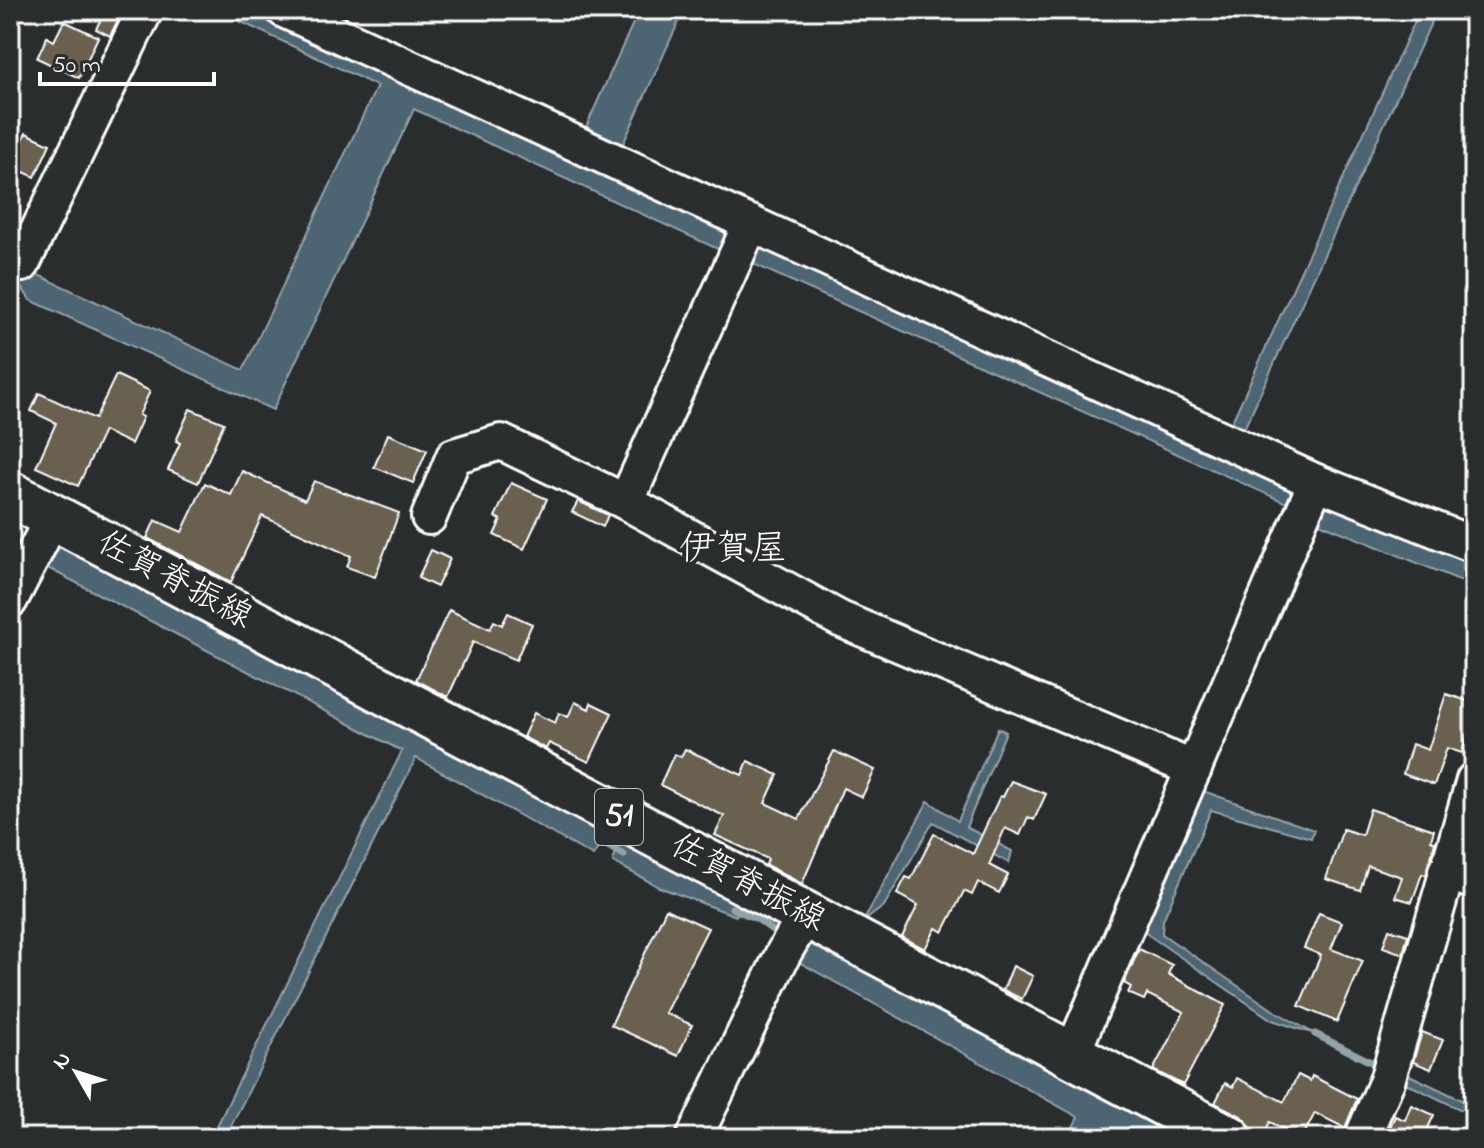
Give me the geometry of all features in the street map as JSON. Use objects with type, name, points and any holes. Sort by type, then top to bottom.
[{"type":"main road","name":"佐賀脊振線","points":[[10,494],[796,932],[1072,1054],[1229,1138]]},
{"type":"street","points":[[10,259],[22,264],[145,10]]},
{"type":"street","points":[[284,10],[1232,444],[1311,497],[1474,545]]},
{"type":"street","points":[[626,502],[751,223]]},
{"type":"street","points":[[429,517],[454,456],[501,442],[626,502],[840,619],[1194,769]]},
{"type":"street","points":[[1072,1054],[1311,497]]},
{"type":"street","points":[[10,600],[53,517]]},
{"type":"street","points":[[1362,1138],[1462,877],[1474,780]]},
{"type":"street","points":[[694,1138],[796,932]]},
{"type":"water","points":[[216,10],[251,10],[733,228],[722,251],[414,109],[273,410],[30,300],[23,289],[10,286],[10,276],[32,272],[243,370],[377,86]]},
{"type":"water","points":[[639,10],[684,10],[623,144],[586,127]]},
{"type":"water","points":[[1420,10],[1437,10],[1243,431],[1230,426]]},
{"type":"water","points":[[758,237],[1299,483],[1291,505],[749,262]]},
{"type":"water","points":[[1328,503],[1474,563],[1474,586],[1319,523]]},
{"type":"water","points":[[53,542],[607,834],[593,856],[416,758],[225,1138],[211,1138],[402,751],[40,564]]},
{"type":"water","points":[[998,728],[1006,732],[966,827],[1012,851],[1009,863],[933,822],[884,906],[863,922],[928,801],[958,821]]},
{"type":"water","points":[[1203,791],[1314,830],[1311,838],[1211,810],[1163,920],[1162,934],[1273,1010],[1315,1034],[1272,1020],[1144,932]]},
{"type":"water","points":[[619,840],[741,906],[736,916],[659,887],[613,862]]},
{"type":"water","points":[[809,941],[1182,1138],[1137,1138],[1121,1130],[1117,1138],[1068,1138],[1078,1117],[799,962]]},
{"type":"water","points":[[1399,1070],[1474,1106],[1474,1116],[1397,1079]]},
{"type":"building","points":[[105,10],[123,10],[110,36],[96,29]]},
{"type":"building","points":[[64,21],[98,37],[79,78],[37,58],[47,37],[54,41]]},
{"type":"building","points":[[26,133],[50,144],[35,177],[10,166]]},
{"type":"building","points":[[116,375],[150,391],[131,444],[104,431],[78,486],[36,467],[56,423],[31,411],[39,393],[95,419]]},
{"type":"building","points":[[190,409],[224,423],[198,483],[168,470]]},
{"type":"building","points":[[388,434],[427,450],[413,483],[374,467]]},
{"type":"building","points":[[242,471],[305,500],[314,481],[399,513],[375,577],[347,567],[351,556],[262,516],[231,582],[147,538],[155,520],[182,532],[205,483],[231,495]]},
{"type":"building","points":[[511,483],[547,499],[524,549],[494,535],[501,520],[495,517]]},
{"type":"building","points":[[578,501],[608,515],[603,527],[572,512]]},
{"type":"building","points":[[431,550],[450,559],[437,587],[418,578]]},
{"type":"building","points":[[449,610],[490,629],[494,621],[502,625],[508,613],[532,624],[516,660],[473,642],[448,697],[416,680]]},
{"type":"building","points":[[1446,694],[1474,703],[1474,715],[1462,753],[1447,748],[1434,785],[1403,774],[1412,744],[1428,750]]},
{"type":"building","points":[[575,702],[589,709],[591,703],[612,713],[589,762],[549,743],[546,749],[523,737],[534,713],[555,723],[559,713],[568,717]]},
{"type":"building","points":[[685,749],[742,775],[748,761],[778,775],[765,803],[799,819],[834,751],[875,770],[862,797],[843,788],[802,884],[766,865],[768,859],[715,835],[724,816],[660,785],[674,754],[681,757]]},
{"type":"building","points":[[1011,781],[1046,794],[1034,820],[1028,817],[1020,835],[1005,828],[989,865],[1008,875],[999,893],[978,882],[972,895],[964,891],[943,932],[936,928],[925,949],[902,937],[918,905],[897,894],[906,877],[911,879],[934,834],[973,854],[1000,796],[1003,797]]},
{"type":"building","points":[[1370,809],[1434,830],[1431,840],[1435,842],[1426,875],[1422,874],[1412,902],[1395,897],[1402,877],[1368,866],[1360,890],[1326,879],[1343,829],[1362,835]]},
{"type":"building","points":[[666,909],[708,928],[665,1013],[692,1025],[678,1056],[611,1025]]},
{"type":"building","points":[[1319,913],[1342,922],[1331,949],[1363,961],[1337,1022],[1299,1006],[1321,955],[1304,948]]},
{"type":"building","points":[[1389,929],[1408,935],[1403,954],[1383,947]]},
{"type":"building","points":[[1139,949],[1172,965],[1168,974],[1225,1005],[1183,1085],[1153,1070],[1184,1012],[1147,994],[1144,1000],[1128,993],[1131,987],[1124,983]]},
{"type":"building","points":[[1013,966],[1033,976],[1022,999],[1003,990]]},
{"type":"building","points":[[1422,1032],[1443,1040],[1431,1069],[1413,1062]]},
{"type":"building","points":[[1298,1075],[1310,1081],[1312,1076],[1357,1099],[1345,1128],[1315,1113],[1302,1138],[1270,1122],[1263,1136],[1252,1130],[1241,1116],[1215,1103],[1225,1083],[1233,1087],[1237,1078],[1284,1102]]},
{"type":"building","points":[[1411,1105],[1434,1115],[1427,1130],[1446,1138],[1385,1138],[1395,1116],[1405,1120]]},
{"type":"waterway","points":[[602,843],[624,855]]},
{"type":"waterway","points":[[732,908],[757,919],[783,938]]},
{"type":"waterway","points":[[1315,1034],[1381,1067]]},
{"type":"district","name":"伊賀屋","points":[[733,550]]}]
